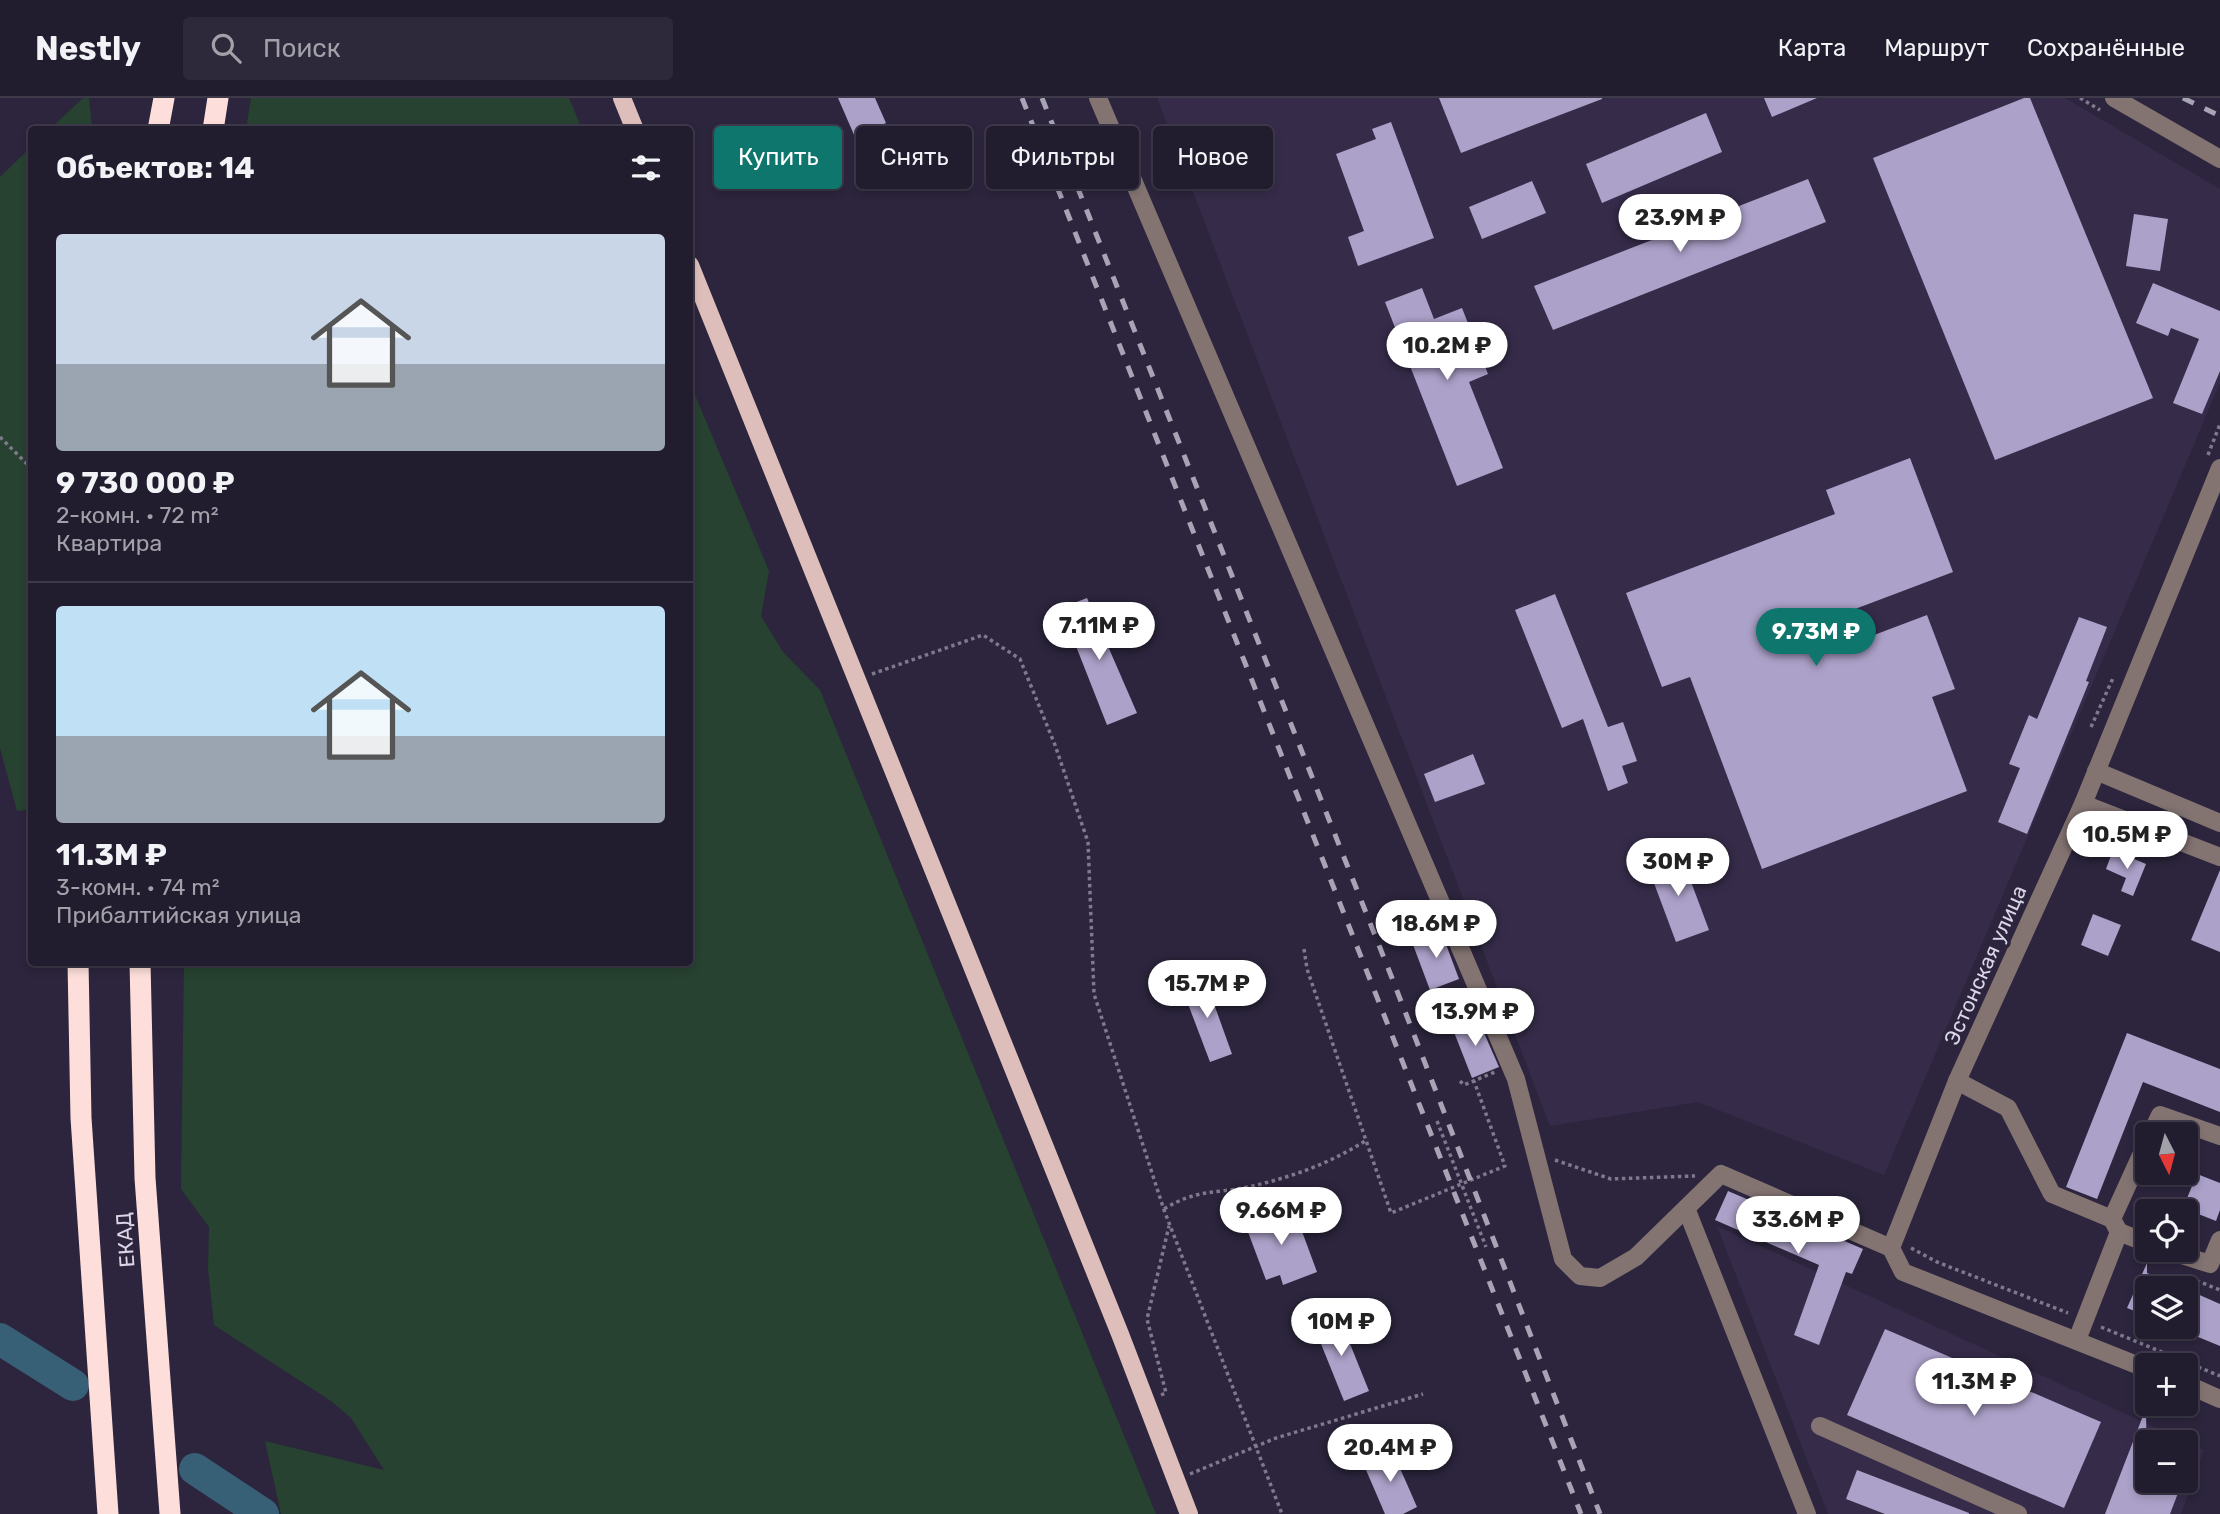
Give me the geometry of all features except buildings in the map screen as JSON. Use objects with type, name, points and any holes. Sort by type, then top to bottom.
[{"type":"highway","points":[[159,126],[164,98]]},
{"type":"highway","points":[[214,126],[218,98]]},
{"type":"highway","name":"ЕКАД","points":[[78,966],[81,1118],[108,1514]]},
{"type":"highway","name":"ЕКАД","points":[[140,966],[145,1178],[170,1514]]},
{"type":"main road","points":[[622,98],[633,126]]},
{"type":"main road","points":[[693,272],[1178,1480],[1189,1514]]},
{"type":"street","points":[[1098,98],[1510,1066],[1563,1259],[1580,1276],[1600,1278],[1636,1257],[1721,1174],[1892,1244],[1903,1272],[2135,1364]]},
{"type":"street","points":[[2114,98],[2220,159]]},
{"type":"street","name":"Эстонская улица","points":[[1892,1244],[1957,1081],[2083,804],[2220,468]]},
{"type":"street","points":[[2096,771],[2220,823]]},
{"type":"street","points":[[2083,804],[2220,857]]},
{"type":"street","points":[[1957,1081],[2008,1108],[2052,1194],[2135,1236]]},
{"type":"street","points":[[2157,1122],[2160,1115],[2180,1122]]},
{"type":"street","points":[[2198,1128],[2220,1136]]},
{"type":"street","points":[[2077,1340],[2092,1323],[2116,1226],[2135,1175]]},
{"type":"street","points":[[1686,1209],[1807,1514]]},
{"type":"street","points":[[2198,1260],[2210,1264],[2220,1240]]},
{"type":"street","points":[[2198,1389],[2220,1398]]},
{"type":"street","points":[[1820,1426],[2018,1514]]},
{"type":"path","points":[[0,437],[28,465]]},
{"type":"path","points":[[857,680],[983,635],[1020,659],[1055,745],[1088,842],[1094,994],[1169,1224],[1282,1514]]},
{"type":"path","points":[[1304,949],[1307,970],[1391,1213],[1505,1166],[1474,1081]]},
{"type":"path","points":[[1460,1081],[1464,1085],[1510,1066]]},
{"type":"path","points":[[1437,1121],[1486,1247]]},
{"type":"path","points":[[1164,1210],[1202,1191],[1244,1188],[1292,1176],[1342,1156],[1365,1143]]},
{"type":"path","points":[[1535,1153],[1611,1179],[1721,1174]]},
{"type":"path","points":[[1146,1400],[1166,1393],[1147,1319],[1166,1247],[1169,1224]]},
{"type":"path","points":[[1892,1244],[2220,1376]]},
{"type":"path","points":[[2183,1275],[2220,1290]]},
{"type":"path","points":[[2092,1323],[2105,1314]]},
{"type":"path","points":[[1178,1480],[1255,1446],[1423,1394]]},
{"type":"shaded area","points":[[1157,98],[2065,98],[2220,189],[2220,383],[1884,1175],[1698,1102],[1550,1126],[1192,189],[1273,189],[1273,126],[1168,126]]},
{"type":"shaded area","points":[[1717,1226],[2161,1430],[2135,1430],[2135,1493],[2189,1493],[2181,1514],[1828,1514]]},
{"type":"shaded area","points":[[2198,1447],[2204,1450],[2198,1467]]},
{"type":"green space","points":[[83,98],[89,98],[92,126],[53,126]]},
{"type":"green space","points":[[251,98],[569,98],[581,126],[246,126]]},
{"type":"green space","points":[[28,150],[28,810],[17,811],[0,748],[0,177]]},
{"type":"green space","points":[[693,390],[769,571],[761,616],[783,652],[820,690],[1156,1514],[281,1514],[265,1441],[384,1470],[351,1418],[331,1401],[214,1325],[208,1269],[209,1227],[181,1189],[184,966],[693,966]]},
{"type":"waterway","points":[[0,1339],[73,1385]]},
{"type":"waterway","points":[[195,1469],[263,1514]]},
{"type":"railway","points":[[1022,98],[1581,1514]]},
{"type":"railway","points":[[1042,98],[1392,978],[1600,1514]]},
{"type":"railway","points":[[2183,98],[2220,116]]}]
